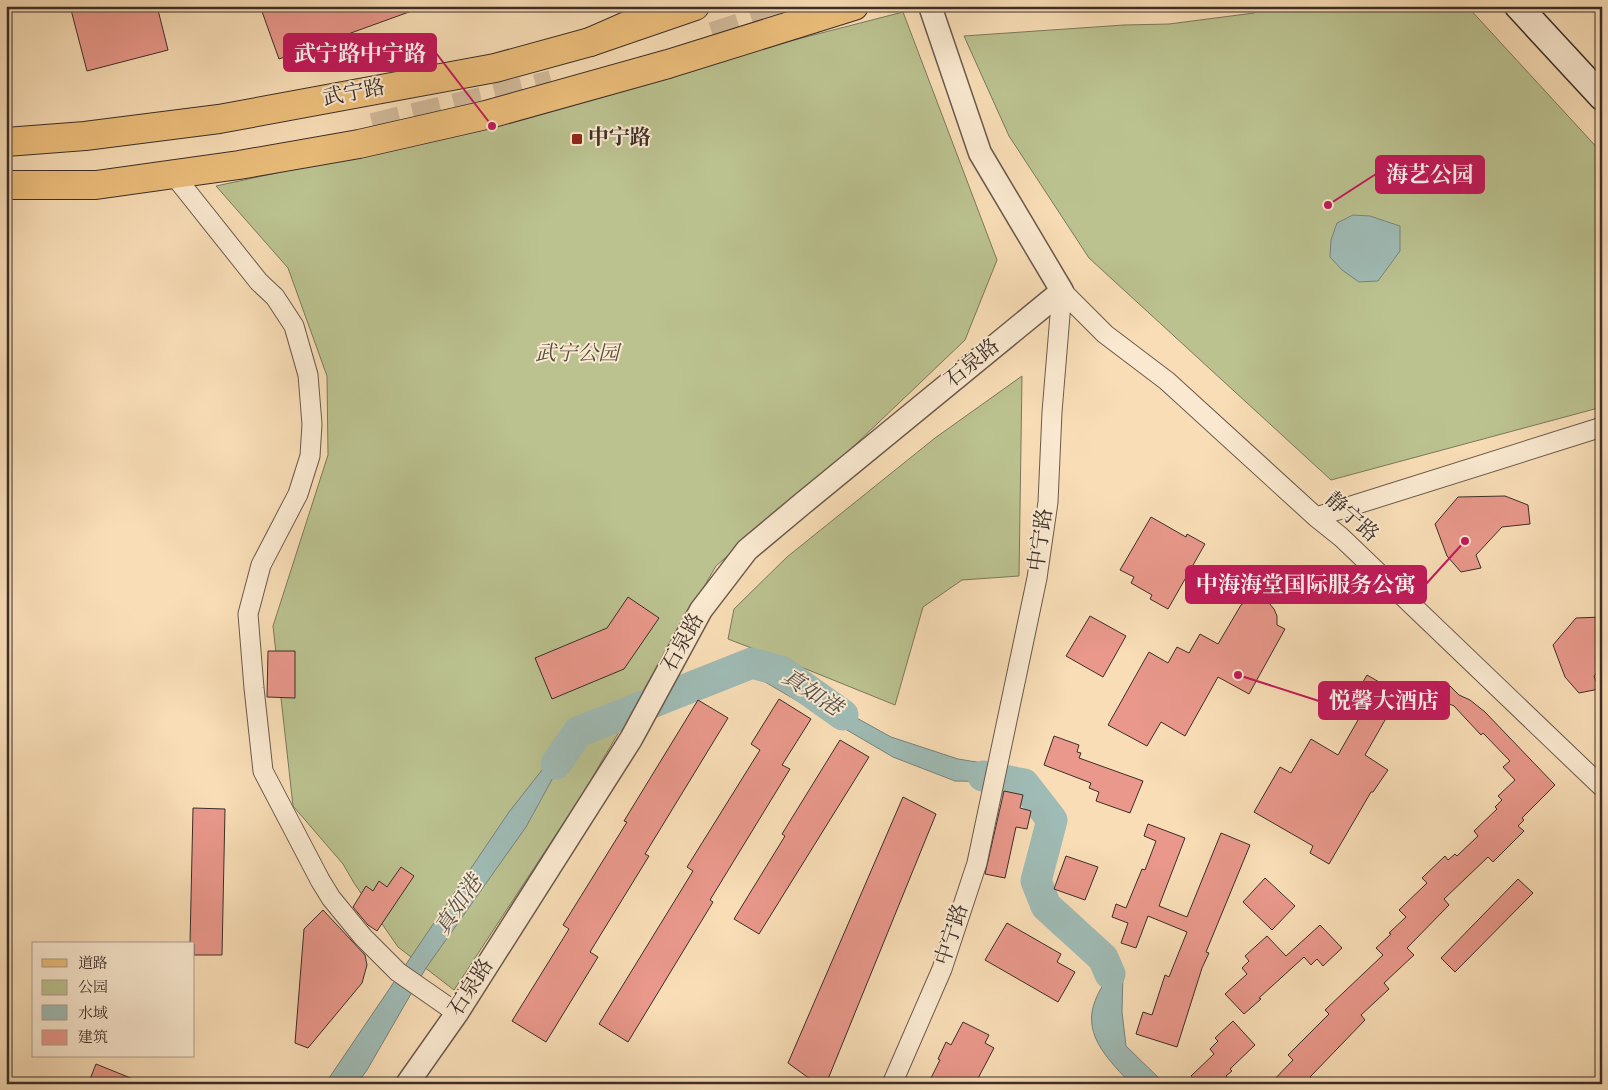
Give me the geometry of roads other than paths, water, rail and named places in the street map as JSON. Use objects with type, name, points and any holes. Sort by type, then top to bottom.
[{"type":"main road","points":[[590,42],[672,6]]},
{"type":"main road","name":"武宁路","points":[[6,142],[85,136],[219,119],[495,68],[590,42],[694,6]]},
{"type":"main road","points":[[6,185],[96,185],[239,165],[359,144],[486,115],[668,64],[854,6]]},
{"type":"main road","points":[[1518,6],[1602,97]]},
{"type":"street","points":[[930,6],[980,153],[1062,291]]},
{"type":"street","points":[[173,174],[259,282],[275,297],[294,326],[308,375],[312,424],[310,456],[298,494],[260,565],[248,614],[263,771],[331,898],[363,937],[398,972],[457,1013]]},
{"type":"street","name":"静宁路","points":[[1062,291],[1105,334],[1167,381],[1316,517],[1341,537],[1602,787]]},
{"type":"street","name":"石泉路","points":[[407,1084],[457,1013],[631,739],[701,610],[747,550],[1062,291]]},
{"type":"street","name":"中宁路","points":[[892,1084],[942,969],[977,863],[1037,578],[1048,502],[1052,412],[1062,291]]},
{"type":"street","points":[[1316,517],[1602,428]]},
{"type":"water","points":[[1353,215],[1370,216],[1400,226],[1400,251],[1378,281],[1359,282],[1342,270],[1330,257],[1331,240],[1337,223]]},
{"type":"water","points":[[752,663],[792,679],[808,691],[891,737],[958,759],[1026,770],[1061,814],[1059,842],[1047,883],[1055,899],[1094,933],[1123,973],[1122,1012],[1126,1046],[1165,1084],[1131,1084],[1108,1058],[1096,1038],[1092,1027],[1094,1004],[1110,973],[1089,946],[1046,906],[1027,882],[1052,821],[1024,784],[1013,782],[955,781],[893,757],[753,675],[662,710],[670,695],[693,675]]},
{"type":"water","points":[[638,694],[631,711],[578,732],[526,827],[426,968],[357,1084],[325,1084],[509,812],[575,728]]},
{"type":"waterway","name":"真如港","points":[[556,764],[578,732],[752,663],[781,671],[843,715]]},
{"type":"waterway","name":"真如港","points":[[983,776],[1024,784],[1052,820],[1036,881],[1046,906],[1103,958],[1110,974]]},
{"type":"tunnel","points":[[713,36],[804,6]]},
{"type":"tunnel","points":[[373,127],[552,84]]},
{"type":"place","name":"武宁路中宁路","points":[[492,126]]},
{"type":"place","name":"中宁路","points":[[577,139]]},
{"type":"place","name":"海艺公园","points":[[1328,205]]},
{"type":"place","name":"中海海堂国际服务公寓","points":[[1465,541]]},
{"type":"place","name":"悦馨大酒店","points":[[1238,675]]},
{"type":"park label","name":"武宁公园","points":[[577,355]]}]
